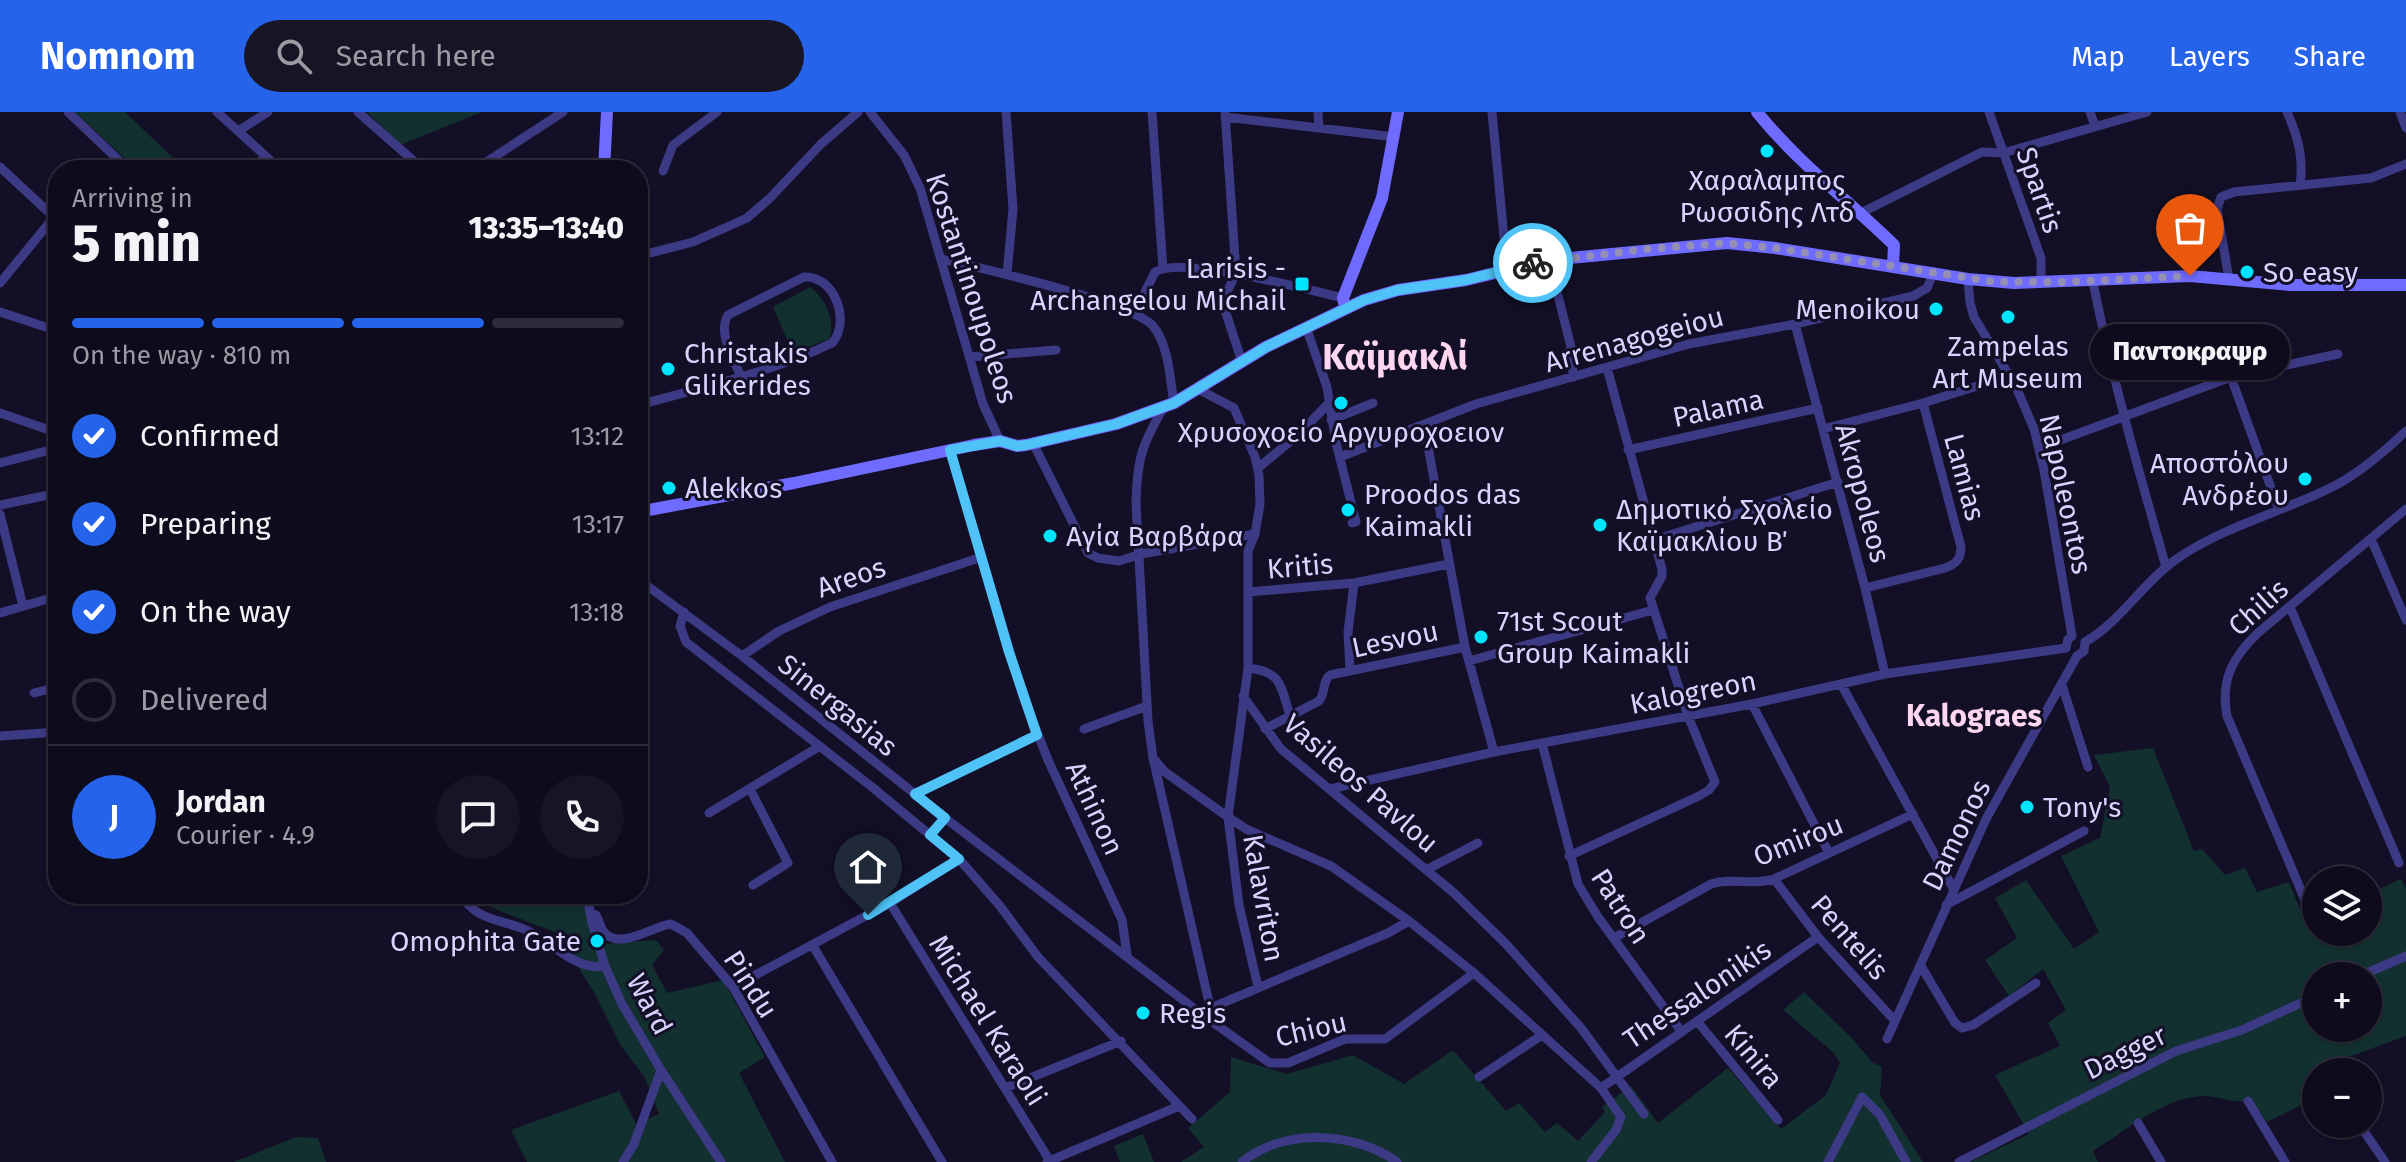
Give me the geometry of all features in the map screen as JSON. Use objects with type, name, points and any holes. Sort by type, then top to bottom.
[{"type":"street","points":[[68,112],[118,160]]},
{"type":"street","points":[[217,112],[270,160]]},
{"type":"street","points":[[238,131],[268,112]]},
{"type":"street","points":[[358,112],[413,160]]},
{"type":"street","points":[[489,160],[563,112]]},
{"type":"street","points":[[605,160],[607,112]]},
{"type":"street","points":[[663,171],[673,145],[717,112]]},
{"type":"street","points":[[648,253],[693,242],[747,218],[821,144],[858,112]]},
{"type":"street","name":"Kostantinoupoleos","points":[[870,112],[896,144],[916,177],[983,404],[1000,441]]},
{"type":"street","points":[[1006,112],[1013,209],[1007,274]]},
{"type":"street","points":[[1152,112],[1163,269]]},
{"type":"street","points":[[1318,112],[1319,128]]},
{"type":"street","points":[[1344,302],[1382,198],[1398,112]]},
{"type":"street","points":[[1492,112],[1507,269]]},
{"type":"street","points":[[1757,112],[1790,151],[1894,245],[1893,267]]},
{"type":"street","name":"Spartis","points":[[1989,112],[2041,258],[2041,283]]},
{"type":"street","points":[[2090,112],[2095,126]]},
{"type":"street","points":[[1861,213],[1982,152],[2003,153],[2147,112]]},
{"type":"street","points":[[2287,112],[2301,151],[2303,169],[2300,185]]},
{"type":"street","points":[[2400,112],[2406,128]]},
{"type":"street","points":[[1242,362],[1224,307],[1224,298],[1236,273],[1225,115],[1395,137]]},
{"type":"street","points":[[262,160],[265,156]]},
{"type":"street","points":[[2229,279],[2217,209],[2221,197],[2234,192],[2371,178],[2406,164]]},
{"type":"street","points":[[0,167],[48,212]]},
{"type":"street","points":[[0,283],[48,228]]},
{"type":"street","points":[[648,510],[1000,441],[1017,446],[1082,434],[1169,405],[1344,302],[1466,280],[1549,260],[1727,243],[1968,279],[2041,283],[2190,276],[2290,285],[2406,285]]},
{"type":"street","points":[[942,259],[1007,274],[1134,314],[1148,321],[1164,349],[1169,405],[1141,451],[1137,471],[1147,706],[1153,758],[1210,1007]]},
{"type":"street","points":[[1549,260],[1571,347],[1569,353],[1574,377]]},
{"type":"street","points":[[1134,314],[1155,272],[1163,269],[1236,273],[1344,302]]},
{"type":"street","name":"Arrenagogeiou","points":[[1340,457],[1476,404],[1689,344],[1795,324],[1917,294],[1930,284],[1934,272]]},
{"type":"street","points":[[648,402],[741,377],[807,354],[835,339],[841,326],[840,316],[831,289],[825,282],[815,277],[804,277],[728,315],[724,332],[741,377]]},
{"type":"street","name":"Napoleontos","points":[[1968,279],[1972,314],[2023,401],[2039,448],[2072,636]]},
{"type":"street","points":[[2093,282],[2123,417],[2166,567]]},
{"type":"street","points":[[0,312],[48,328]]},
{"type":"street","name":"Akropoleos","points":[[1795,324],[1885,674]]},
{"type":"street","points":[[1306,327],[1327,387],[1331,420],[1353,503],[1356,522],[1352,523]]},
{"type":"street","points":[[970,357],[1056,350]]},
{"type":"street","points":[[2039,448],[2231,377],[2338,354]]},
{"type":"street","points":[[1569,856],[1699,796],[1713,787],[1715,778],[1688,716],[1653,610],[1651,593],[1662,576],[1607,368]]},
{"type":"street","points":[[1823,429],[2009,376]]},
{"type":"street","points":[[2231,377],[2279,510]]},
{"type":"street","points":[[1198,389],[1234,408],[1258,468],[1260,504],[1255,534],[1248,551],[1248,668],[1243,696]]},
{"type":"street","points":[[1331,420],[1373,403]]},
{"type":"street","name":"Lamias","points":[[1865,588],[1945,568],[1954,564],[1961,555],[1923,403]]},
{"type":"street","points":[[1258,468],[1299,434],[1328,404]]},
{"type":"street","name":"Palama","points":[[1628,450],[1818,408]]},
{"type":"street","points":[[0,413],[48,430]]},
{"type":"street","points":[[1424,425],[1465,647],[1494,752]]},
{"type":"street","points":[[2085,642],[2102,632],[2166,567],[2210,539],[2351,476],[2406,431]]},
{"type":"street","points":[[1033,443],[1088,553],[1098,558],[1119,561],[1141,554],[1255,534]]},
{"type":"street","name":"Athinon","points":[[950,450],[1023,696],[1037,735],[1122,920],[1127,955]]},
{"type":"street","points":[[0,463],[48,451]]},
{"type":"street","points":[[1654,540],[1838,482]]},
{"type":"street","points":[[0,505],[48,495]]},
{"type":"street","name":"Chilis","points":[[2302,893],[2227,716],[2224,699],[2227,675],[2239,653],[2259,632],[2406,509]]},
{"type":"street","points":[[0,514],[23,606]]},
{"type":"street","points":[[2371,539],[2406,620]]},
{"type":"street","name":"Areos","points":[[742,656],[779,631],[830,607],[982,557]]},
{"type":"street","name":"Kritis","points":[[1248,592],[1354,583],[1449,564]]},
{"type":"street","points":[[1350,671],[1348,632],[1354,583]]},
{"type":"street","name":"Sinergasias","points":[[648,586],[1200,1013]]},
{"type":"street","points":[[0,613],[48,599]]},
{"type":"street","points":[[2290,607],[2399,863]]},
{"type":"street","points":[[1469,661],[1653,610]]},
{"type":"street","points":[[684,612],[680,626],[686,642],[959,859],[1000,906],[1038,957],[1192,1119]]},
{"type":"street","points":[[2072,636],[2085,642],[2084,651],[2077,656],[2066,648],[2072,636]]},
{"type":"street","name":"Lesvou","points":[[1265,729],[1319,701],[1324,695],[1326,677],[1465,647]]},
{"type":"street","name":"Kalogreon","points":[[1330,789],[1494,752],[1752,704],[1885,674],[2066,648]]},
{"type":"street","name":"Damonos","points":[[1887,1039],[1986,819],[2077,656]]},
{"type":"street","points":[[1248,668],[1265,669],[1276,677],[1290,716]]},
{"type":"street","points":[[760,699],[769,678]]},
{"type":"street","points":[[1841,684],[1953,888]]},
{"type":"street","points":[[2062,685],[2088,767]]},
{"type":"street","points":[[34,693],[48,690]]},
{"type":"street","name":"Vasileos Pavlou","points":[[1243,696],[1281,749],[1426,870],[1506,944],[1581,1028],[1644,1114]]},
{"type":"street","name":"Kalavriton","points":[[1243,696],[1228,817],[1239,905],[1258,987]]},
{"type":"street","points":[[1752,704],[1829,853]]},
{"type":"street","points":[[1084,729],[1147,706]]},
{"type":"street","points":[[0,736],[48,733]]},
{"type":"street","points":[[915,794],[1037,735]]},
{"type":"street","name":"Patron","points":[[1542,743],[1569,856],[1582,893],[1681,1031]]},
{"type":"street","points":[[709,813],[820,746]]},
{"type":"street","points":[[1153,758],[1165,772],[1246,829],[1331,866],[1409,921],[1474,973],[1601,1088],[1621,1117],[1616,1130],[1591,1162]]},
{"type":"street","points":[[750,789],[788,863],[753,885]]},
{"type":"street","name":"Omirou","points":[[1614,938],[1711,884],[1728,881],[1760,883],[1774,879],[1913,814]]},
{"type":"street","points":[[930,835],[945,818]]},
{"type":"street","points":[[1946,905],[2084,831]]},
{"type":"street","points":[[1426,870],[1478,843]]},
{"type":"street","points":[[733,987],[890,903],[959,859]]},
{"type":"street","name":"Pentelis","points":[[1774,879],[1818,937],[1895,1021]]},
{"type":"street","name":"Michael Karaoli","points":[[890,903],[1048,1162]]},
{"type":"street","name":"Ward","points":[[469,904],[490,920],[526,930],[574,960],[595,968],[605,966],[622,1004],[661,1070],[721,1162]]},
{"type":"street","points":[[589,904],[605,966]]},
{"type":"street","name":"Pindu","points":[[590,913],[598,917],[606,934],[619,939],[671,924],[695,941],[733,987],[832,1162]]},
{"type":"street","points":[[1200,1013],[1388,933],[1409,921]]},
{"type":"street","name":"Thessalonikis","points":[[1601,1088],[1818,937]]},
{"type":"street","points":[[813,946],[942,1162]]},
{"type":"street","points":[[2382,966],[2406,956]]},
{"type":"street","points":[[1921,966],[1958,1027],[1969,1027],[2036,983]]},
{"type":"street","name":"Chiou","points":[[1200,1013],[1267,1061],[1283,1064],[1338,1041],[1385,1039],[1474,973]]},
{"type":"street","name":"Dagger","points":[[1959,1162],[2176,1051],[2242,1030],[2302,1002]]},
{"type":"street","name":"Kinira","points":[[1697,1021],[1778,1120]]},
{"type":"street","points":[[1479,1077],[1542,1035]]},
{"type":"street","points":[[1005,1088],[1121,1041]]},
{"type":"street","points":[[623,1162],[634,1144],[661,1070]]},
{"type":"street","points":[[1828,1162],[1862,1097],[1880,1115],[1906,1162]]},
{"type":"street","points":[[2248,1101],[2285,1162]]},
{"type":"street","points":[[1048,1162],[1179,1106]]},
{"type":"street","points":[[2138,1123],[2161,1162]]},
{"type":"street","points":[[1242,1162],[1254,1152],[1286,1142],[1336,1138],[1357,1143],[1397,1162]]},
{"type":"street","points":[[2369,1138],[2385,1162]]},
{"type":"green space","points":[[75,112],[125,112],[175,160],[126,160]]},
{"type":"green space","points":[[367,112],[482,112],[400,145]]},
{"type":"green space","points":[[810,287],[828,310],[831,333],[829,339],[793,353],[773,307]]},
{"type":"green space","points":[[2153,748],[2194,851],[2202,849],[2225,875],[2245,868],[2257,892],[2289,882],[2302,914],[2302,946],[2382,946],[2382,888],[2401,879],[2406,889],[2406,1036],[2346,1058],[2302,1058],[2302,1105],[2267,1122],[2251,1100],[2201,1096],[2186,1098],[2158,1109],[2093,1151],[2098,1162],[1970,1162],[2029,1134],[1995,1075],[2060,1046],[2048,1023],[2066,1010],[2043,969],[2009,996],[1985,960],[2017,938],[1995,898],[2026,880],[2074,949],[2099,932],[2061,856],[2100,838],[2110,787],[2094,755]]},
{"type":"green space","points":[[486,904],[583,904],[603,944],[656,940],[664,950],[652,965],[667,993],[723,980],[765,1057],[739,1073],[785,1162],[527,1162],[511,1130],[619,1091],[636,1124],[659,1114],[645,1078],[620,1044],[595,994],[557,933]]},
{"type":"green space","points":[[1804,992],[1872,1062],[1882,1067],[1880,1095],[1923,1162],[1181,1162],[1204,1147],[1188,1128],[1230,1092],[1231,1057],[1287,1074],[1353,1055],[1404,1084],[1453,1050],[1506,1111],[1519,1103],[1545,1132],[1557,1123],[1578,1141],[1605,1112],[1602,1107],[1631,1086],[1658,1123],[1728,1068],[1781,1129],[1826,1095],[1840,1063],[1834,1053],[1783,1010]]},
{"type":"green space","points":[[1143,1134],[1154,1162],[1120,1162],[1114,1146]]},
{"type":"green space","points":[[296,1137],[318,1138],[326,1162],[234,1162]]},
{"type":"way so far","points":[[1533,263],[1727,243],[1995,282],[2190,276]]},
{"type":"place","name":"Χαραλαμπος Ρωσσιδης Λτδ","points":[[1767,151]]},
{"type":"place","name":"So easy","points":[[2247,272]]},
{"type":"place","name":"Παντοκραψρ","points":[[2190,276]]},
{"type":"place","name":"Larisis - Archangelou Michail","points":[[1302,284]]},
{"type":"place","name":"Menoikou","points":[[1936,309]]},
{"type":"place","name":"Zampelas Art Museum","points":[[2008,317]]},
{"type":"place","name":"Christakis Glikerides","points":[[668,369]]},
{"type":"place","name":"Χρυσοχοείο Αργυροχοειον","points":[[1341,403]]},
{"type":"place","name":"Αποστόλου Ανδρέου","points":[[2305,479]]},
{"type":"place","name":"Alekkos","points":[[669,488]]},
{"type":"place","name":"Proodos das Kaimakli","points":[[1348,510]]},
{"type":"place","name":"Δημοτικό Σχολείο Καϊμακλίου Β΄","points":[[1600,525]]},
{"type":"place","name":"Αγία Βαρβάρα","points":[[1050,536]]},
{"type":"place","name":"71st Scout Group Kaimakli","points":[[1481,637]]},
{"type":"place","name":"Tony's","points":[[2027,807]]},
{"type":"place","name":"Omophita Gate","points":[[597,941]]},
{"type":"place","name":"Regis","points":[[1143,1013]]},
{"type":"district","name":"Καϊμακλί","points":[[1395,356]]},
{"type":"district","name":"Kalograes","points":[[1974,716]]},
{"type":"route","points":[[868,915],[959,859],[930,835],[945,818],[915,794],[1037,735],[1009,652],[950,450],[1000,441],[1026,445],[1116,424],[1174,403],[1266,347],[1345,307],[1398,290],[1466,280],[1533,263]]}]
